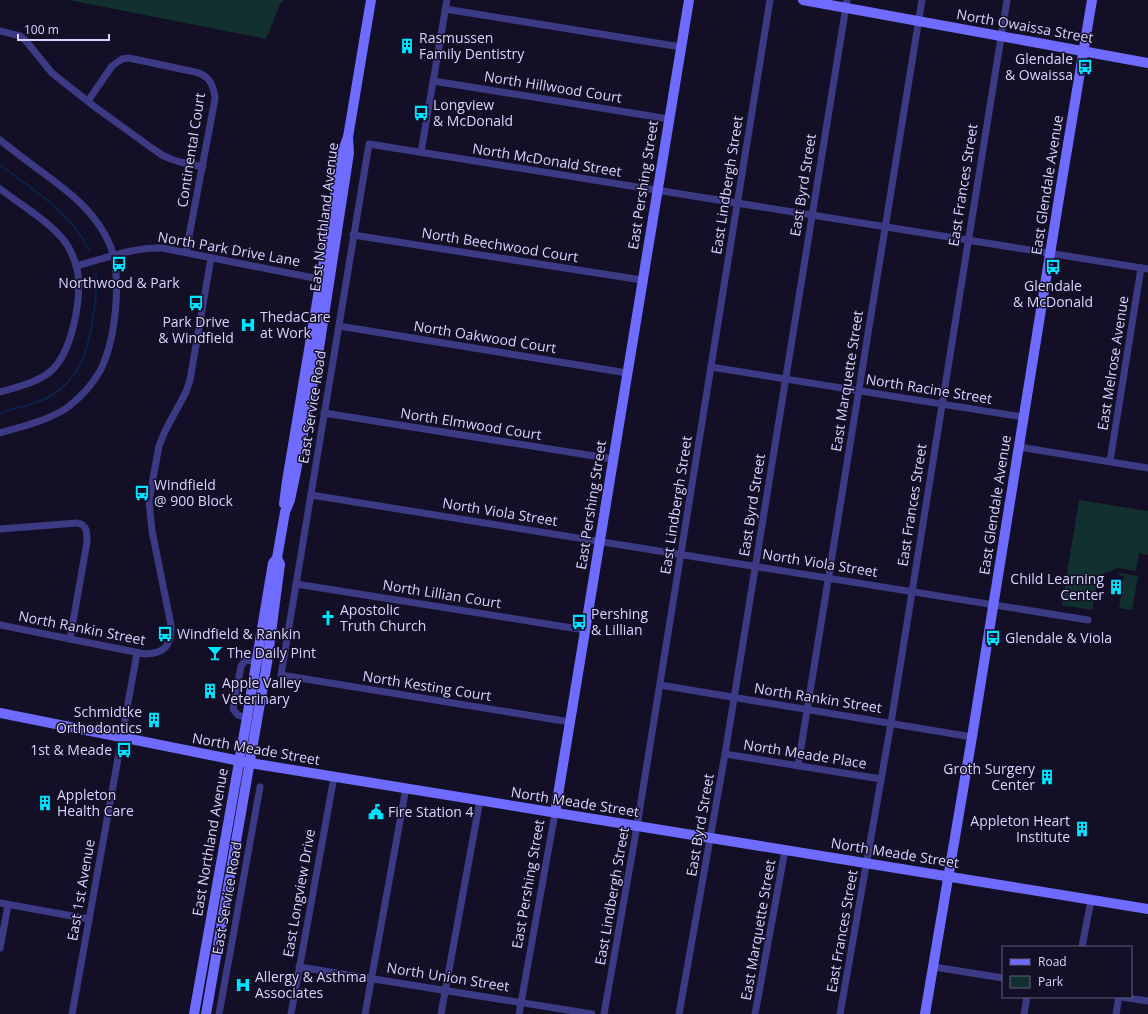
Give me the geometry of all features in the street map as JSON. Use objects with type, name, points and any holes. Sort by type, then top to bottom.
[{"type":"main road","name":"East Northland Avenue","points":[[194,1014],[273,563],[277,558],[285,512],[290,500],[317,361],[325,280],[349,153],[348,137],[371,0]]},
{"type":"main road","name":"East Pershing Street","points":[[555,813],[689,0]]},
{"type":"main road","name":"North Owaissa Street","points":[[803,0],[846,4],[918,22],[1148,63]]},
{"type":"main road","name":"East Glendale Avenue","points":[[925,1014],[972,737],[1092,0]]},
{"type":"main road","name":"East Northland Avenue","points":[[206,1014],[267,663],[280,564],[277,558]]},
{"type":"main road","name":"North Meade Street","points":[[0,714],[250,763],[1148,909]]},
{"type":"street","points":[[421,152],[447,0]]},
{"type":"street","name":"East Lindbergh Street","points":[[604,1014],[682,554],[770,0]]},
{"type":"street","name":"East Marquette Street","points":[[798,766],[922,0]]},
{"type":"street","name":"East Frances Street","points":[[840,1014],[891,723],[1007,0]]},
{"type":"street","name":"East Byrd Street","points":[[679,1014],[725,754],[846,4]]},
{"type":"street","points":[[445,9],[681,47]]},
{"type":"street","points":[[0,31],[20,36],[26,41],[52,73],[162,155],[180,162],[202,167]]},
{"type":"street","name":"Continental Court","points":[[88,101],[112,66],[122,59],[129,58],[200,73],[205,75],[213,85],[215,99],[186,252]]},
{"type":"street","name":"North Hillwood Court","points":[[433,81],[669,119]]},
{"type":"street","points":[[0,140],[82,203],[99,225],[114,256],[117,281],[116,301],[106,358],[93,381],[77,399],[59,412],[37,422],[0,433]]},
{"type":"street","name":"North McDonald Street","points":[[369,144],[1145,268]]},
{"type":"street","name":"East Service Road","points":[[281,675],[369,144]]},
{"type":"street","points":[[0,189],[56,232],[69,248],[78,273],[78,291],[70,342],[65,353],[51,371],[44,376],[35,381],[0,392]]},
{"type":"street","name":"North Beechwood Court","points":[[353,235],[642,280]]},
{"type":"street","name":"North Park Drive Lane","points":[[76,266],[134,250],[155,248],[186,252],[325,280]]},
{"type":"street","name":"North Rankin Street","points":[[0,625],[136,653],[158,653],[167,646],[172,633],[152,531],[148,500],[159,446],[165,431],[186,392],[190,380],[211,258]]},
{"type":"street","name":"East Melrose Avenue","points":[[1110,461],[1145,268]]},
{"type":"street","name":"North Oakwood Court","points":[[339,326],[627,373]]},
{"type":"street","name":"North Racine Street","points":[[711,367],[1023,417]]},
{"type":"street","name":"North Elmwood Court","points":[[324,413],[613,459]]},
{"type":"street","points":[[1019,447],[1148,468]]},
{"type":"street","name":"North Viola Street","points":[[311,495],[1088,620]]},
{"type":"street","points":[[0,529],[77,523],[84,526],[87,533],[87,542],[70,639]]},
{"type":"street","name":"North Lillian Court","points":[[296,584],[584,630]]},
{"type":"street","name":"East 1st Avenue","points":[[72,1014],[136,653]]},
{"type":"street","points":[[247,718],[235,713],[233,707],[241,666],[245,661],[267,663]]},
{"type":"street","name":"North Kesting Court","points":[[281,675],[570,722]]},
{"type":"street","name":"North Rankin Street","points":[[660,685],[972,737]]},
{"type":"street","name":"North Meade Place","points":[[725,754],[881,779]]},
{"type":"street","name":"East Longview Drive","points":[[291,1014],[334,777]]},
{"type":"street","name":"East Service Road","points":[[219,1014],[260,787]]},
{"type":"street","points":[[365,1014],[406,788]]},
{"type":"street","points":[[441,1014],[480,800]]},
{"type":"street","name":"East Pershing Street","points":[[519,1014],[555,813]]},
{"type":"street","name":"East Marquette Street","points":[[755,1014],[785,850]]},
{"type":"street","points":[[1082,946],[1091,900]]},
{"type":"street","points":[[0,948],[4,904],[89,919]]},
{"type":"street","points":[[934,966],[1002,978]]},
{"type":"street","name":"North Union Street","points":[[300,967],[592,1014]]},
{"type":"street","points":[[1024,1014],[1027,998]]},
{"type":"street","points":[[1116,1014],[1120,998]]},
{"type":"street","points":[[1127,998],[1148,1001]]},
{"type":"green space","points":[[69,0],[284,0],[280,4],[266,39]]},
{"type":"green space","points":[[1079,500],[1148,511],[1148,555],[1139,553],[1136,571],[1118,568],[1098,576],[1092,610],[1062,605]]},
{"type":"green space","points":[[1119,573],[1138,576],[1132,610],[1119,608],[1124,576],[1118,575]]},
{"type":"waterway","points":[[0,165],[62,213],[81,236],[89,250]]},
{"type":"waterway","points":[[0,413],[30,405],[47,398],[67,383],[75,373],[85,353],[91,330],[96,301],[96,274]]},
{"type":"place","name":"Rasmussen Family Dentistry","points":[[407,46]]},
{"type":"place","name":"Glendale & Owaissa","points":[[1085,67]]},
{"type":"place","name":"Longview & McDonald","points":[[421,113]]},
{"type":"place","name":"Northwood & Park","points":[[119,264]]},
{"type":"place","name":"Glendale & McDonald","points":[[1053,267]]},
{"type":"place","name":"Park Drive & Windfield","points":[[196,303]]},
{"type":"place","name":"ThedaCare at Work","points":[[248,325]]},
{"type":"place","name":"Windfield @ 900 Block","points":[[142,493]]},
{"type":"place","name":"Child Learning Center","points":[[1116,587]]},
{"type":"place","name":"Apostolic Truth Church","points":[[328,618]]},
{"type":"place","name":"Pershing & Lillian","points":[[579,622]]},
{"type":"place","name":"Windfield & Rankin","points":[[165,634]]},
{"type":"place","name":"Glendale & Viola","points":[[993,638]]},
{"type":"place","name":"The Daily Pint","points":[[215,653]]},
{"type":"place","name":"Apple Valley Veterinary","points":[[210,691]]},
{"type":"place","name":"Schmidtke Orthodontics","points":[[154,720]]},
{"type":"place","name":"1st & Meade","points":[[124,750]]},
{"type":"place","name":"Groth Surgery Center","points":[[1047,777]]},
{"type":"place","name":"Appleton Health Care","points":[[45,803]]},
{"type":"place","name":"Fire Station 4","points":[[376,812]]},
{"type":"place","name":"Appleton Heart Institute","points":[[1082,829]]},
{"type":"place","name":"Allergy & Asthma Associates","points":[[243,985]]}]
